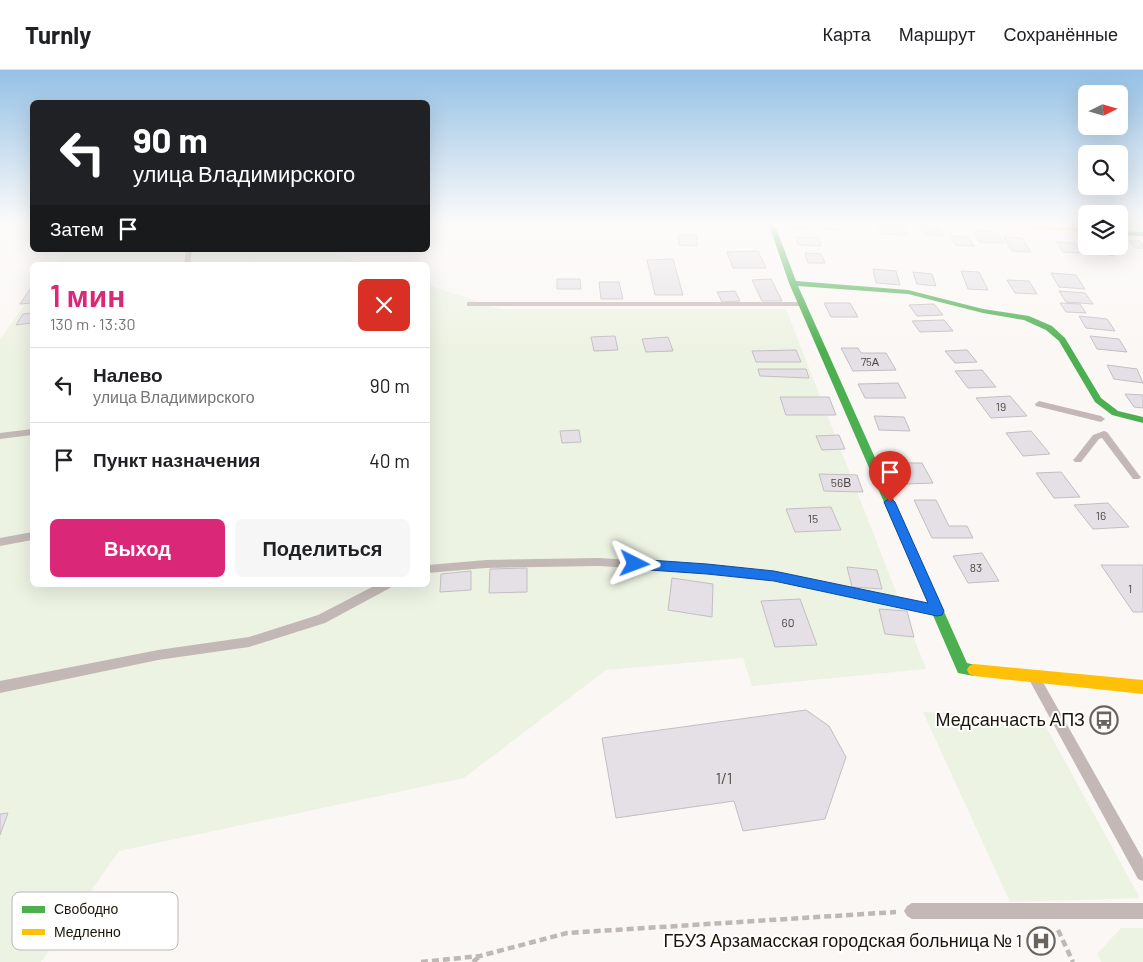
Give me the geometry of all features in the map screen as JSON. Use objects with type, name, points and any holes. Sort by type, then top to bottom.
[{"type":"street","points":[[787,267],[963,669],[1141,690]]},
{"type":"street","points":[[793,283],[908,292],[983,311],[1026,318],[1049,328],[1062,340],[1098,400],[1114,413],[1143,420]]},
{"type":"lane","points":[[470,304],[802,304]]},
{"type":"lane","points":[[1039,404],[1101,419],[1114,413]]},
{"type":"lane","points":[[1101,419],[1104,434],[1136,477]]},
{"type":"lane","points":[[0,436],[30,432]]},
{"type":"lane","points":[[1078,460],[1096,437],[1104,434]]},
{"type":"lane","points":[[0,542],[30,536]]},
{"type":"lane","points":[[430,569],[486,564],[599,562],[707,569],[774,576],[937,611]]},
{"type":"lane","points":[[0,687],[158,655],[249,642],[321,619],[382,587]]},
{"type":"lane","points":[[1033,676],[1143,874]]},
{"type":"lane","points":[[912,911],[1143,911]]},
{"type":"path","points":[[421,962],[480,956],[567,933],[912,911]]},
{"type":"path","points":[[1049,911],[1073,962]]},
{"type":"path","points":[[473,962],[480,956]]},
{"type":"green space","points":[[430,286],[500,309],[786,309],[926,669],[752,686],[743,658],[606,670],[464,778],[119,851],[90,892],[12,892],[12,950],[49,950],[41,962],[0,962],[0,339],[30,298],[30,587],[430,587]]},
{"type":"green space","points":[[923,712],[1040,716],[1140,898],[1010,902]]},
{"type":"green space","points":[[1121,928],[1143,928],[1143,962],[1101,962],[1097,954]]},
{"type":"building","points":[[649,267],[675,267],[683,295],[655,295]]},
{"type":"building","points":[[732,267],[766,268],[733,268]]},
{"type":"building","points":[[873,269],[896,271],[900,285],[876,283]]},
{"type":"building","points":[[961,271],[979,272],[988,290],[968,289]]},
{"type":"building","points":[[913,272],[932,274],[936,286],[917,284]]},
{"type":"building","points":[[1051,273],[1076,275],[1085,289],[1059,287]]},
{"type":"building","points":[[557,279],[580,279],[581,289],[557,289]]},
{"type":"building","points":[[771,279],[782,301],[762,301],[752,280]]},
{"type":"building","points":[[1007,280],[1029,281],[1037,294],[1015,293]]},
{"type":"building","points":[[599,282],[619,282],[623,299],[601,299]]},
{"type":"building","points":[[30,289],[30,303],[20,304]]},
{"type":"building","points":[[735,291],[740,301],[722,302],[717,292]]},
{"type":"building","points":[[1059,291],[1085,293],[1093,304],[1066,302]]},
{"type":"building","points":[[824,303],[850,303],[858,317],[831,317]]},
{"type":"building","points":[[1060,303],[1080,304],[1086,313],[1066,312]]},
{"type":"building","points":[[934,304],[943,315],[917,316],[909,305]]},
{"type":"building","points":[[30,313],[30,323],[16,325],[23,314]]},
{"type":"building","points":[[1079,316],[1107,319],[1115,331],[1086,328]]},
{"type":"building","points":[[944,320],[953,331],[920,332],[912,321]]},
{"type":"building","points":[[615,336],[618,350],[594,351],[591,337]]},
{"type":"building","points":[[1090,336],[1119,339],[1127,352],[1097,349]]},
{"type":"building","points":[[668,337],[673,351],[646,352],[642,339]]},
{"type":"building","points":[[841,348],[858,348],[861,353],[886,353],[896,370],[853,371]]},
{"type":"building","points":[[796,350],[801,362],[756,362],[752,351]]},
{"type":"building","points":[[967,350],[977,362],[955,363],[945,351]]},
{"type":"building","points":[[1107,365],[1137,369],[1143,383],[1114,379]]},
{"type":"building","points":[[758,369],[806,369],[809,378],[760,376]]},
{"type":"building","points":[[982,370],[996,387],[968,388],[955,371]]},
{"type":"building","points":[[898,383],[906,398],[865,398],[858,384]]},
{"type":"building","points":[[1125,394],[1143,395],[1143,408],[1134,407]]},
{"type":"building","points":[[1010,396],[1027,416],[991,418],[976,398]]},
{"type":"building","points":[[780,397],[829,397],[836,415],[786,415]]},
{"type":"building","points":[[874,416],[904,417],[910,431],[879,430]]},
{"type":"building","points":[[579,430],[581,442],[562,443],[560,431]]},
{"type":"building","points":[[1031,431],[1050,454],[1023,456],[1006,433]]},
{"type":"building","points":[[839,435],[845,449],[822,450],[816,436]]},
{"type":"building","points":[[895,463],[922,463],[933,483],[906,484]]},
{"type":"building","points":[[1061,472],[1080,497],[1054,498],[1036,473]]},
{"type":"building","points":[[819,474],[857,475],[863,492],[824,491]]},
{"type":"building","points":[[914,500],[936,500],[949,526],[967,526],[973,538],[932,538]]},
{"type":"building","points":[[1108,503],[1129,527],[1093,529],[1074,505]]},
{"type":"building","points":[[831,507],[841,530],[795,532],[786,509]]},
{"type":"building","points":[[982,553],[999,581],[968,583],[953,556]]},
{"type":"building","points":[[1101,565],[1143,565],[1143,612],[1133,612]]},
{"type":"building","points":[[847,567],[877,570],[882,589],[852,587]]},
{"type":"building","points":[[527,568],[527,592],[489,593],[490,569]]},
{"type":"building","points":[[471,571],[471,590],[440,592],[441,574]]},
{"type":"building","points":[[672,578],[713,584],[712,617],[668,610]]},
{"type":"building","points":[[800,599],[817,645],[775,647],[761,601]]},
{"type":"building","points":[[879,609],[907,611],[914,637],[885,634]]},
{"type":"building","points":[[806,710],[829,726],[846,757],[825,819],[743,831],[734,801],[616,818],[602,738]]},
{"type":"building","points":[[8,813],[0,835],[0,814]]},
{"type":"traffic: fast","points":[[787,267],[963,669],[974,670]]},
{"type":"traffic: fast","points":[[793,283],[908,292],[983,311],[1026,318],[1049,328],[1062,340],[1098,400],[1115,413],[1143,420]]},
{"type":"traffic: slow","points":[[974,670],[1143,687]]},
{"type":"place","name":"Медсанчасть АПЗ","points":[[1104,720]]},
{"type":"place","name":"ГБУЗ Арзамасская городская больница № 1","points":[[1041,941]]},
{"type":"route","points":[[635,564],[774,576],[937,611],[890,502]]}]
